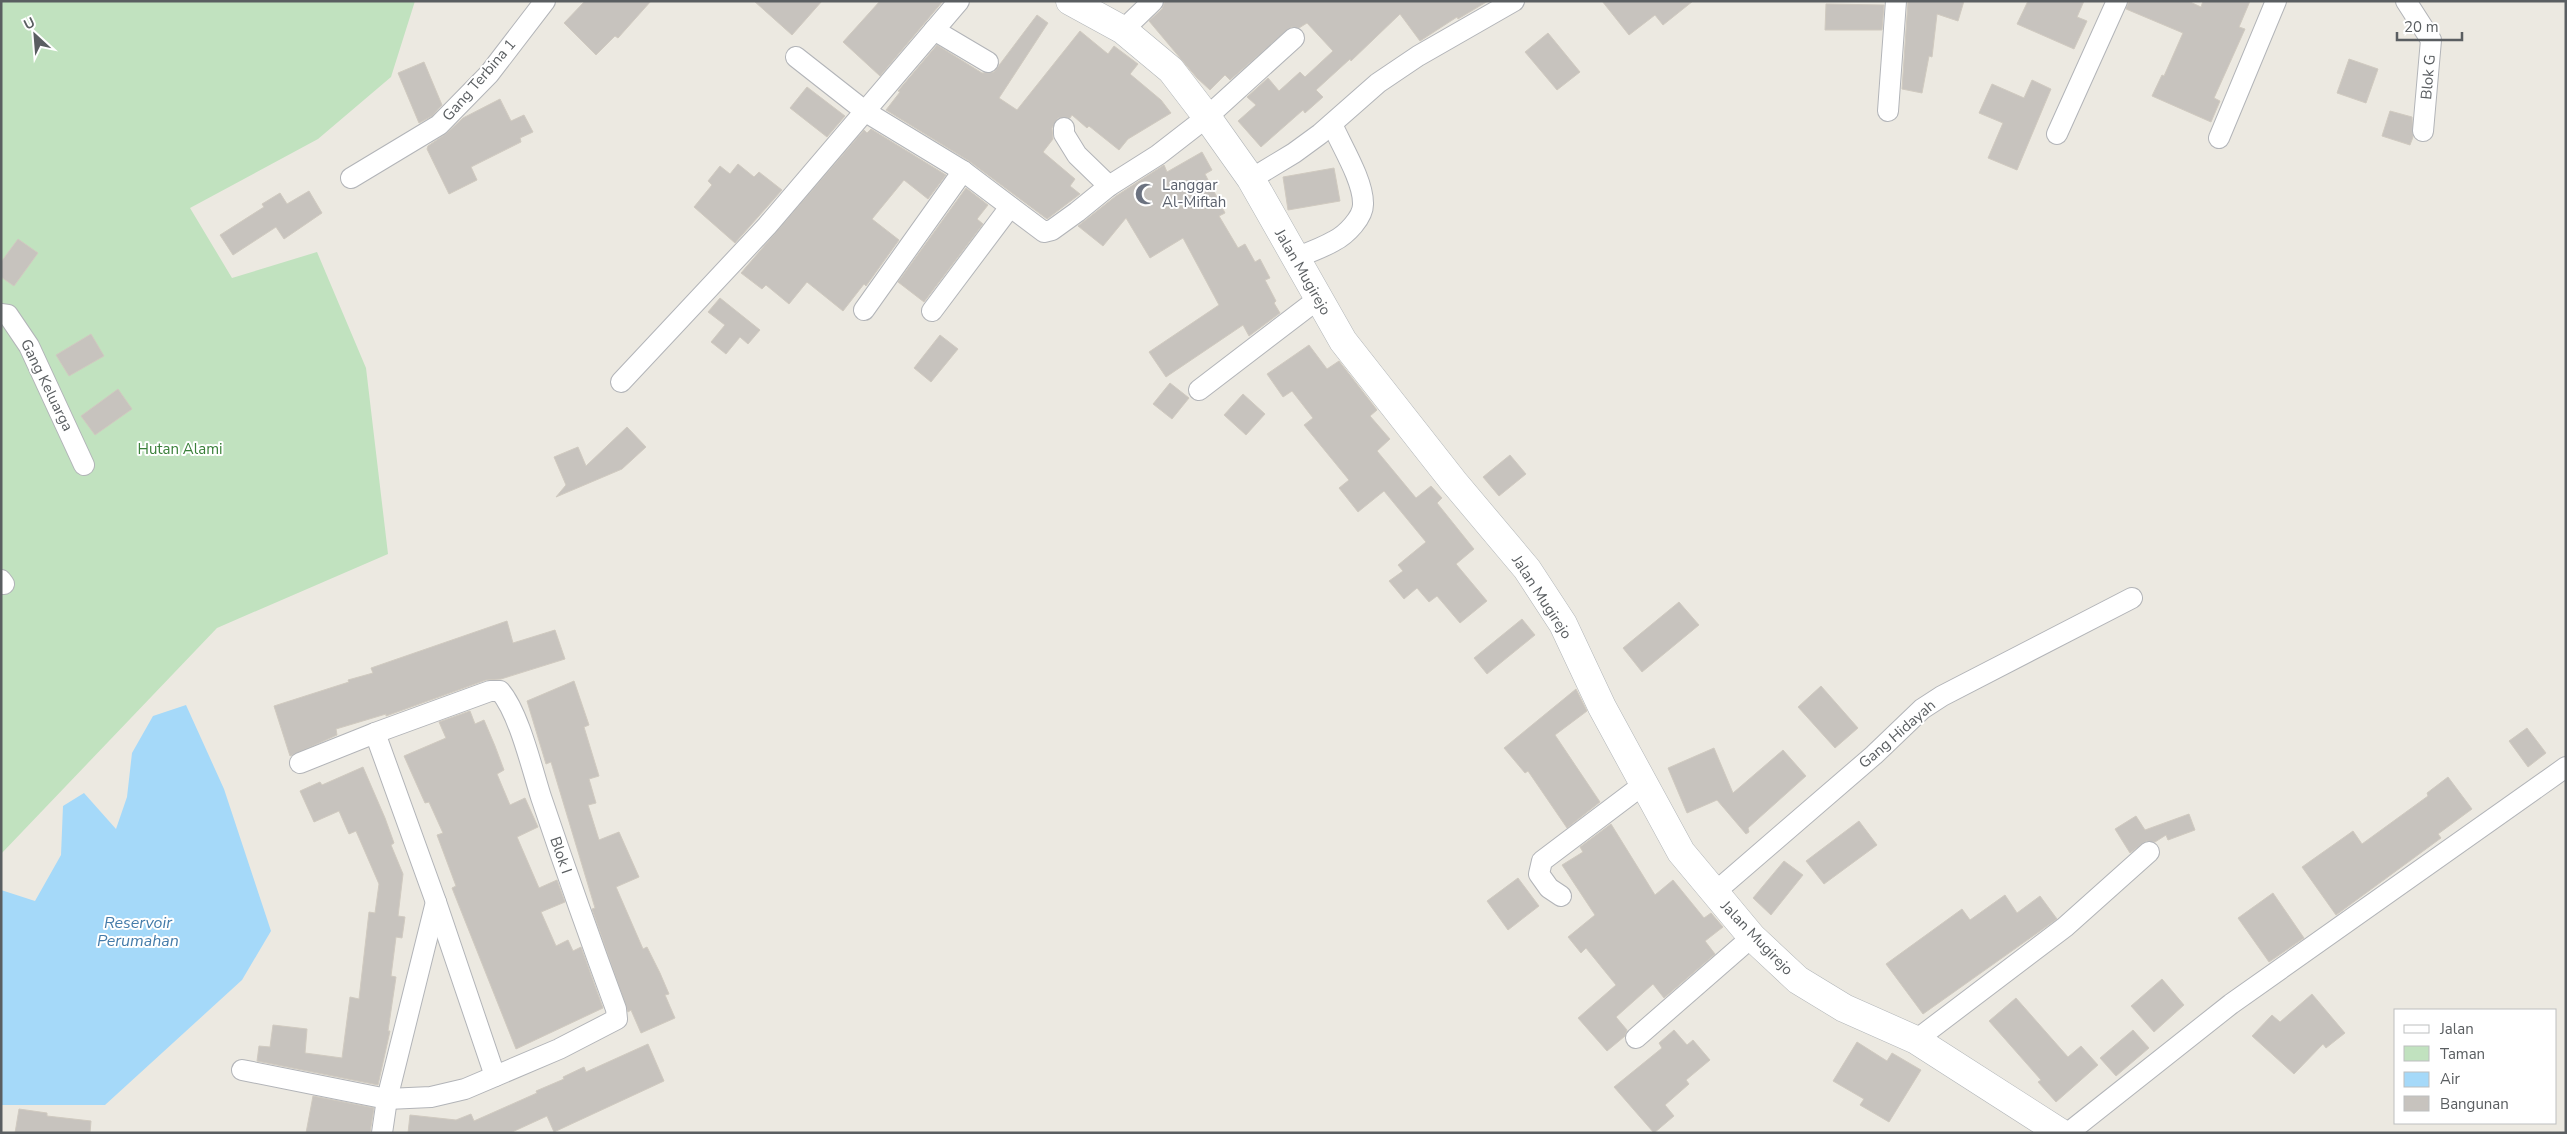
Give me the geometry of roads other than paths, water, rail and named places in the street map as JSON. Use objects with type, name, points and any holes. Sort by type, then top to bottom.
[{"type":"street","name":"Gang Terbina 1","points":[[351,178],[439,125],[489,74],[545,1]]},
{"type":"street","points":[[621,382],[767,226],[866,112],[958,1]]},
{"type":"street","name":"Jalan Mugirejo","points":[[1070,1],[1123,30],[1171,70],[1207,117],[1251,179],[1318,299],[1348,348],[1453,481],[1527,569],[1563,624],[1602,708],[1681,852],[1752,937],[1798,980],[1844,1008],[1916,1040],[2061,1133]]},
{"type":"street","points":[[1123,30],[1153,1]]},
{"type":"street","points":[[1251,179],[1294,153],[1332,124],[1378,83],[1410,61],[1514,1]]},
{"type":"street","points":[[1888,111],[1896,1]]},
{"type":"street","points":[[2057,134],[2117,1]]},
{"type":"street","points":[[2219,138],[2276,1]]},
{"type":"street","name":"Blok G","points":[[2406,1],[2431,40],[2423,131]]},
{"type":"street","points":[[934,30],[988,62]]},
{"type":"street","points":[[796,57],[866,112],[963,171],[1038,229],[1047,231],[1077,212],[1109,186],[1158,155],[1207,117],[1294,38]]},
{"type":"street","points":[[1295,258],[1335,241],[1355,223],[1361,213],[1363,203],[1360,188],[1332,124]]},
{"type":"street","points":[[1064,128],[1064,134],[1077,155],[1109,186]]},
{"type":"street","points":[[864,310],[963,171]]},
{"type":"street","points":[[932,311],[1010,207]]},
{"type":"street","points":[[1199,390],[1318,299]]},
{"type":"street","name":"Gang Keluarga","points":[[1,314],[8,315],[29,346],[84,465]]},
{"type":"street","name":"Gang Hidayah","points":[[1714,893],[1874,755],[1922,709],[1942,696],[2132,598]]},
{"type":"street","name":"Blok I","points":[[242,1070],[387,1099],[431,1097],[465,1089],[559,1049],[617,1019],[616,1009],[572,890],[523,744],[508,702],[500,691],[490,691],[374,733],[300,763]]},
{"type":"street","points":[[374,733],[436,902],[495,1076]]},
{"type":"street","points":[[2068,1133],[2231,1004],[2566,767]]},
{"type":"street","points":[[1561,896],[1542,880],[1539,874],[1542,861],[1644,784]]},
{"type":"street","points":[[1916,1040],[2065,927],[2149,852]]},
{"type":"street","points":[[382,1133],[387,1099],[436,902]]},
{"type":"street","points":[[1636,1038],[1752,937]]},
{"type":"water","name":"Reservoir Perumahan","points":[[186,705],[224,789],[271,931],[242,980],[105,1105],[1,1105],[1,890],[35,901],[61,855],[63,806],[84,793],[116,829],[127,797],[132,753],[153,716]]},
{"type":"place","name":"Langgar Al-Miftah","points":[[1146,194]]},
{"type":"park label","name":"Hutan Alami","points":[[180,449]]}]
